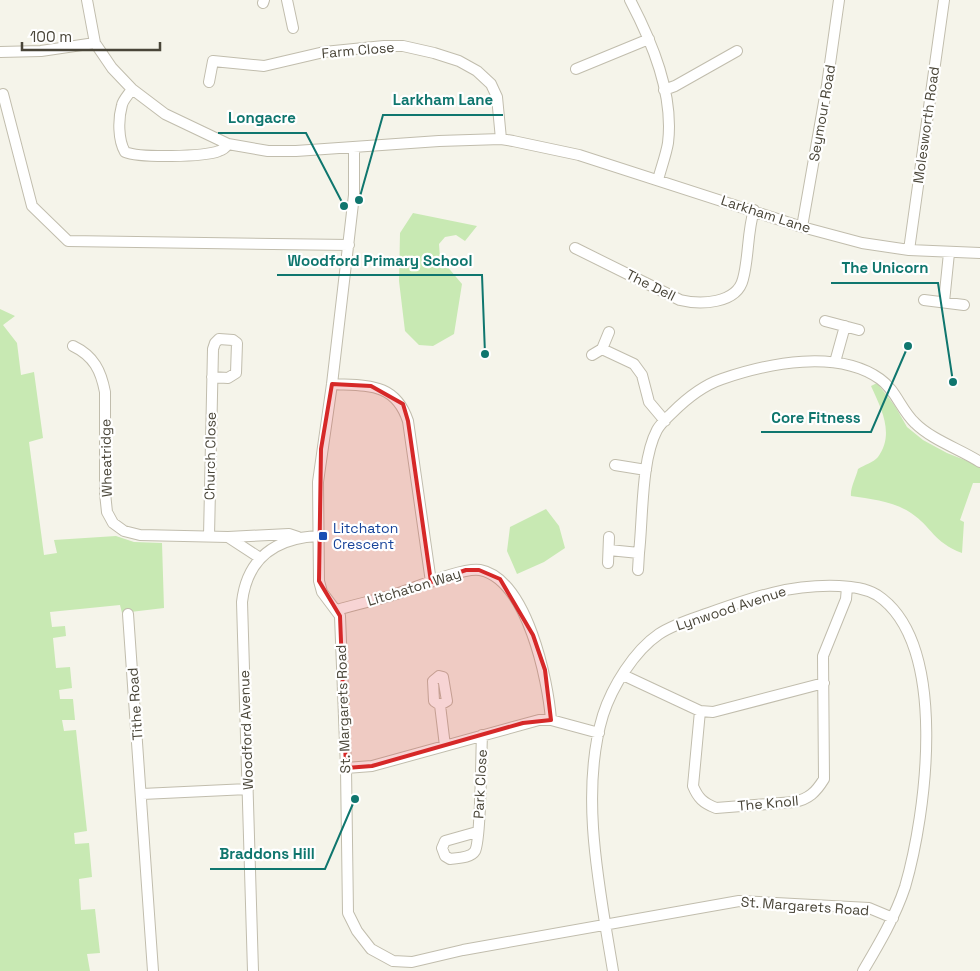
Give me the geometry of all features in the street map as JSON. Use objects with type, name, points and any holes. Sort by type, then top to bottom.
[{"type":"street","name":"Larkham Lane","points":[[87,0],[95,43],[112,68],[132,89],[164,114],[228,144],[268,151],[501,139],[579,155],[802,226],[862,243],[909,250],[980,253]]},
{"type":"street","points":[[287,0],[293,28]]},
{"type":"street","points":[[630,0],[649,38],[664,90],[669,124],[668,144],[658,180]]},
{"type":"street","name":"Seymour Road","points":[[802,226],[839,0]]},
{"type":"street","name":"Molesworth Road","points":[[909,250],[944,0]]},
{"type":"street","points":[[576,69],[649,38]]},
{"type":"street","points":[[0,52],[41,51],[95,43]]},
{"type":"street","name":"Farm Close","points":[[209,82],[213,60],[264,66],[324,52],[403,46],[459,61],[477,71],[491,84],[497,96],[501,139]]},
{"type":"street","points":[[664,90],[675,86],[737,50]]},
{"type":"street","points":[[132,89],[122,104],[120,118],[121,145],[125,152],[140,156],[204,154],[220,151],[228,144]]},
{"type":"street","points":[[3,94],[32,206],[68,241],[349,245]]},
{"type":"street","name":"St. Margarets Road","points":[[354,147],[354,195],[349,245],[318,482],[318,536],[319,581],[322,592],[340,616],[346,768],[348,913],[357,932],[371,949],[394,960],[412,962],[463,950],[605,923],[739,901],[869,908],[893,918]]},
{"type":"street","name":"The Dell","points":[[575,248],[680,300],[694,303],[712,301],[728,297],[739,287],[743,279],[748,229],[754,210]]},
{"type":"street","points":[[944,302],[950,252]]},
{"type":"street","points":[[924,300],[964,305]]},
{"type":"street","points":[[824,321],[859,330]]},
{"type":"street","points":[[835,362],[845,326]]},
{"type":"street","points":[[592,355],[602,349],[609,332]]},
{"type":"street","name":"Wheatridge","points":[[73,346],[95,362],[102,376],[105,392],[105,494],[107,512],[113,523],[124,531],[140,535],[228,536],[289,534],[298,537]]},
{"type":"street","points":[[602,349],[634,364],[644,380],[649,402],[664,421]]},
{"type":"street","points":[[638,570],[646,470],[658,429],[682,404],[721,379],[778,365],[811,361],[835,362],[855,367],[880,379],[892,390],[915,423],[980,462]]},
{"type":"street","name":"Church Close","points":[[209,536],[212,377]]},
{"type":"street","points":[[332,384],[371,386],[383,390],[402,404],[408,421],[431,582]]},
{"type":"street","points":[[615,465],[646,470]]},
{"type":"street","points":[[228,536],[260,558]]},
{"type":"street","name":"Woodford Avenue","points":[[252,971],[242,602],[244,588],[252,569],[260,558],[280,544],[298,537],[318,536]]},
{"type":"street","points":[[608,563],[609,537]]},
{"type":"street","points":[[609,550],[640,553]]},
{"type":"street","name":"Litchaton Way","points":[[337,610],[466,570],[479,570],[492,574],[508,589],[532,635],[545,670],[552,720]]},
{"type":"street","name":"Lynwood Avenue","points":[[613,971],[605,923],[594,824],[593,779],[604,714],[623,675],[644,647],[673,626],[749,599],[787,588],[847,587],[868,590],[879,596],[898,615],[908,632],[923,680],[926,707],[926,743],[918,824],[904,887],[893,918],[863,971]]},
{"type":"street","name":"The Knoll","points":[[700,711],[693,786],[697,796],[705,804],[716,808],[806,800],[816,791],[824,779],[824,682],[822,656],[846,599],[847,587]]},
{"type":"street","name":"Tithe Road","points":[[128,614],[142,794],[145,880],[153,971]]},
{"type":"street","points":[[623,675],[700,711],[714,712],[824,682]]},
{"type":"street","points":[[440,705],[445,746]]},
{"type":"street","points":[[346,768],[372,766],[538,720],[552,720],[600,733]]},
{"type":"street","name":"Park Close","points":[[477,832],[482,735]]},
{"type":"street","points":[[142,794],[248,789]]},
{"type":"highlighted area","points":[[332,384],[371,386],[403,404],[408,421],[431,582],[466,570],[479,570],[500,579],[533,635],[545,670],[551,720],[523,723],[372,766],[346,768],[340,616],[319,581],[321,449]]},
{"type":"green space","points":[[413,213],[477,226],[465,241],[456,235],[445,237],[439,244],[440,258],[462,284],[454,334],[433,346],[419,345],[405,331],[399,281],[400,233]]},
{"type":"green space","points":[[0,309],[15,316],[3,325],[17,343],[21,375],[34,372],[43,438],[29,442],[44,555],[57,553],[54,540],[116,536],[134,542],[162,543],[164,608],[122,613],[120,605],[50,612],[52,627],[65,626],[66,636],[53,638],[56,668],[70,667],[72,688],[59,690],[60,699],[73,699],[75,720],[62,720],[64,731],[76,730],[87,831],[74,833],[75,844],[89,843],[92,877],[79,879],[81,910],[95,909],[100,953],[87,954],[90,971],[0,971]]},
{"type":"green space","points":[[877,383],[895,406],[907,427],[923,440],[947,453],[980,466],[980,483],[973,483],[960,520],[964,522],[962,553],[945,544],[918,518],[904,509],[882,501],[851,496],[852,486],[858,469],[878,457],[883,448],[886,430],[885,421],[871,386]]},
{"type":"green space","points":[[546,509],[559,526],[565,548],[544,562],[517,574],[507,551],[510,527]]},
{"type":"place","name":"Larkham Lane","points":[[359,200]]},
{"type":"place","name":"Longacre","points":[[344,206]]},
{"type":"place","name":"Core Fitness","points":[[908,346]]},
{"type":"place","name":"Woodford Primary School","points":[[485,354]]},
{"type":"place","name":"The Unicorn","points":[[953,382]]},
{"type":"place","name":"Litchaton Crescent","points":[[323,536]]},
{"type":"place","name":"Braddons Hill","points":[[355,799]]}]
